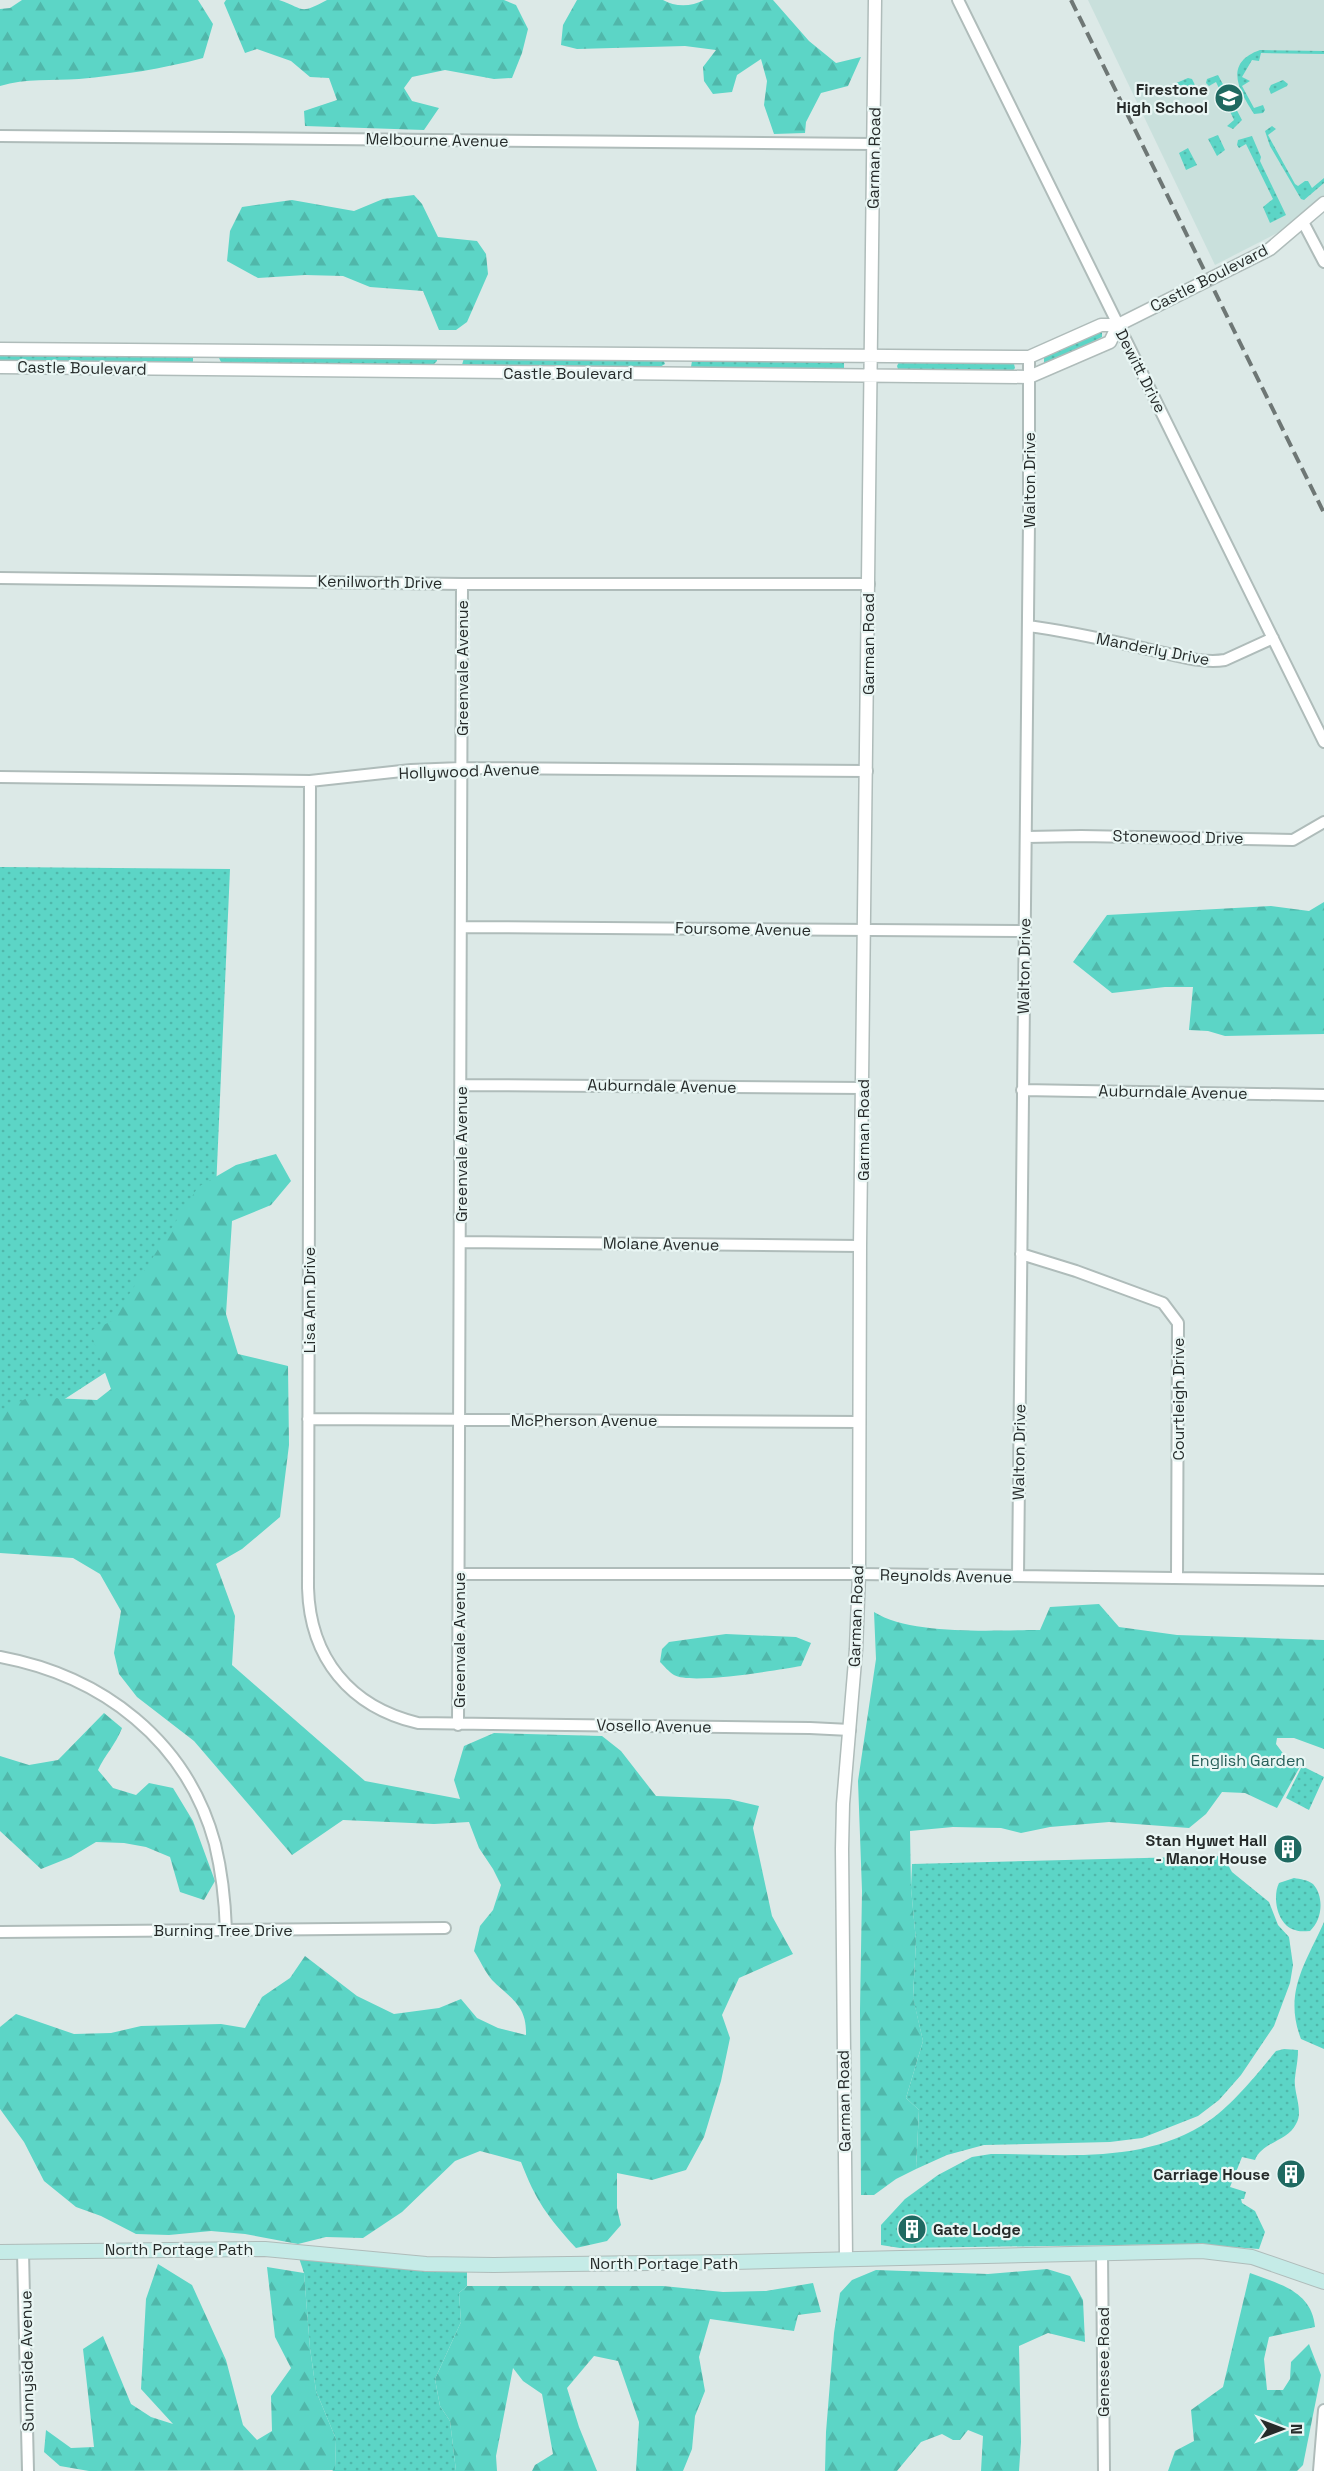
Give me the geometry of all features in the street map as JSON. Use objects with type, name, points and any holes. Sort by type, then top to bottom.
[{"type":"main road","name":"North Portage Path","points":[[0,2252],[201,2248],[285,2250],[448,2265],[1202,2251],[1242,2256],[1285,2267],[1324,2282]]},
{"type":"street","name":"Garman Road","points":[[846,2259],[842,1849],[859,1574],[860,1246],[866,930],[875,0]]},
{"type":"street","name":"Dewitt Drive","points":[[958,0],[1324,742]]},
{"type":"street","name":"Melbourne Avenue","points":[[0,136],[874,144]]},
{"type":"street","name":"Castle Boulevard","points":[[0,349],[1029,357],[1101,325],[1118,325],[1270,249],[1324,203]]},
{"type":"street","points":[[1303,222],[1324,262]]},
{"type":"street","name":"Castle Boulevard","points":[[0,367],[1029,377],[1110,342],[1118,325]]},
{"type":"street","points":[[210,350],[210,370]]},
{"type":"street","points":[[451,351],[451,373]]},
{"type":"street","points":[[682,354],[682,374]]},
{"type":"street","name":"Walton Drive","points":[[1018,1576],[1029,357]]},
{"type":"street","name":"Kenilworth Drive","points":[[0,578],[462,584],[868,584]]},
{"type":"street","name":"Greenvale Avenue","points":[[458,1725],[462,584]]},
{"type":"street","name":"Manderly Drive","points":[[1028,626],[1068,631],[1217,662],[1273,638]]},
{"type":"street","name":"Hollywood Avenue","points":[[0,777],[310,781],[411,770],[461,768],[867,771]]},
{"type":"street","name":"Lisa Ann Drive","points":[[310,781],[309,1606],[315,1634],[322,1652],[346,1684],[373,1706],[418,1723],[458,1725]]},
{"type":"street","name":"Stonewood Drive","points":[[1026,837],[1293,840],[1324,822]]},
{"type":"street","name":"Foursome Avenue","points":[[461,927],[1024,931]]},
{"type":"street","name":"Auburndale Avenue","points":[[461,1085],[863,1088]]},
{"type":"street","name":"Auburndale Avenue","points":[[1022,1090],[1324,1095]]},
{"type":"street","name":"Molane Avenue","points":[[461,1242],[860,1246]]},
{"type":"street","name":"Courtleigh Drive","points":[[1021,1254],[1076,1271],[1163,1303],[1178,1323],[1177,1578]]},
{"type":"street","name":"McPherson Avenue","points":[[308,1419],[860,1422]]},
{"type":"street","name":"Reynolds Avenue","points":[[460,1574],[859,1574],[1324,1580]]},
{"type":"street","points":[[0,1657],[32,1663],[55,1671],[106,1696],[141,1723],[170,1756],[200,1804],[214,1842],[220,1864],[226,1930]]},
{"type":"street","name":"Vosello Avenue","points":[[458,1725],[850,1730]]},
{"type":"street","name":"Burning Tree Drive","points":[[0,1932],[445,1928]]},
{"type":"street","name":"Sunnyside Avenue","points":[[23,2252],[28,2471]]},
{"type":"street","name":"Genesee Road","points":[[1102,2253],[1104,2471]]},
{"type":"street","points":[[1319,2471],[1324,2410]]},
{"type":"shaded area","name":"Firestone High School","points":[[1088,0],[1324,0],[1324,195],[1285,229],[1215,265]]},
{"type":"green space","points":[[22,0],[198,0],[213,24],[203,58],[126,73],[79,79],[29,81],[0,86],[0,9],[10,8]]},
{"type":"green space","points":[[226,0],[279,0],[306,9],[327,0],[504,0],[516,5],[528,29],[512,78],[494,79],[445,70],[412,77],[404,88],[412,101],[439,108],[424,130],[305,126],[304,111],[337,100],[329,78],[310,77],[291,61],[257,49],[245,53],[224,3]]},
{"type":"green space","points":[[577,0],[663,0],[683,5],[704,0],[773,0],[809,41],[836,63],[861,57],[848,86],[821,93],[806,122],[805,133],[774,134],[764,105],[767,81],[761,59],[737,75],[732,92],[713,94],[704,81],[703,67],[716,50],[685,46],[577,49],[561,45],[563,25]]},
{"type":"green space","points":[[1260,50],[1324,51],[1324,54],[1261,53],[1259,61],[1252,60],[1242,77],[1250,81],[1242,86],[1254,108],[1263,105],[1265,110],[1263,113],[1254,114],[1243,96],[1238,70],[1241,62]]},
{"type":"green space","points":[[1218,75],[1242,120],[1233,129],[1227,126],[1234,120],[1216,82],[1209,86],[1206,83],[1207,79]]},
{"type":"green space","points":[[1188,78],[1192,79],[1195,85],[1188,90],[1186,86],[1175,90],[1173,88],[1174,84]]},
{"type":"green space","points":[[1283,80],[1288,84],[1287,86],[1271,94],[1269,89],[1271,85]]},
{"type":"green space","points":[[1272,126],[1276,129],[1268,135],[1295,184],[1298,186],[1308,181],[1312,188],[1324,178],[1324,183],[1304,200],[1301,199],[1270,146],[1265,131]]},
{"type":"green space","points":[[1218,135],[1225,150],[1217,156],[1208,139]]},
{"type":"green space","points":[[1252,136],[1261,157],[1260,161],[1286,215],[1270,223],[1263,207],[1273,199],[1246,144],[1239,148],[1237,145],[1238,140]]},
{"type":"green space","points":[[1188,148],[1197,165],[1186,170],[1179,153]]},
{"type":"green space","points":[[414,195],[422,204],[438,237],[477,241],[486,254],[488,274],[467,322],[456,330],[439,330],[423,291],[370,287],[343,276],[305,275],[258,278],[227,261],[230,231],[242,207],[292,200],[354,211],[383,199]]},
{"type":"green space","points":[[1102,330],[1102,337],[1052,363],[1044,363],[1044,355]]},
{"type":"green space","points":[[0,353],[193,356],[193,363],[0,362]]},
{"type":"green space","points":[[222,356],[431,357],[437,361],[433,365],[222,364],[219,358]]},
{"type":"green space","points":[[464,358],[663,359],[665,364],[658,368],[466,366],[462,365]]},
{"type":"green space","points":[[695,359],[844,361],[844,370],[691,367]]},
{"type":"green space","points":[[899,362],[1011,362],[1015,368],[1012,372],[903,370],[898,369]]},
{"type":"green space","points":[[0,867],[230,869],[211,1304],[0,1441]]},
{"type":"green space","points":[[1324,902],[1324,1034],[1225,1036],[1208,1031],[1189,1030],[1193,987],[1165,987],[1112,993],[1073,962],[1107,915],[1271,906],[1309,911]]},
{"type":"green space","points":[[276,1154],[291,1181],[271,1205],[232,1221],[226,1314],[238,1354],[288,1366],[289,1445],[280,1517],[242,1549],[216,1564],[235,1616],[232,1665],[365,1781],[460,1799],[454,1780],[464,1746],[494,1733],[602,1736],[621,1751],[656,1796],[729,1799],[759,1806],[753,1828],[772,1916],[793,1954],[739,1978],[722,2015],[730,2038],[721,2081],[704,2137],[686,2170],[652,2180],[617,2173],[617,2208],[621,2225],[607,2241],[576,2248],[543,2208],[521,2162],[480,2151],[455,2161],[402,2212],[363,2238],[326,2237],[298,2244],[245,2234],[211,2231],[169,2235],[136,2234],[101,2216],[76,2207],[44,2181],[24,2142],[0,2109],[0,2027],[16,2014],[74,2034],[111,2033],[141,2026],[221,2024],[245,2028],[262,1997],[290,1978],[305,1956],[357,1996],[394,2014],[439,2008],[461,1999],[477,2018],[498,2028],[526,2035],[526,2025],[521,2009],[489,1977],[474,1951],[480,1926],[493,1910],[501,1885],[479,1848],[469,1822],[434,1824],[343,1820],[292,1855],[194,1741],[137,1697],[119,1674],[114,1653],[121,1611],[100,1574],[73,1558],[0,1553],[0,1412],[29,1397],[97,1400],[111,1389],[90,1331],[112,1321],[198,1187],[236,1165]]},
{"type":"green space","name":"English Garden","points":[[1099,1604],[1119,1627],[1177,1635],[1324,1640],[1324,1749],[1294,1738],[1277,1738],[1276,1744],[1285,1756],[1302,1763],[1277,1808],[1245,1793],[1222,1792],[1206,1814],[1189,1828],[1109,1822],[1050,1827],[1021,1833],[1001,1828],[953,1827],[910,1831],[911,1888],[916,1941],[913,1997],[923,2041],[906,2098],[919,2110],[916,2169],[896,2179],[874,2195],[861,2195],[862,1891],[858,1781],[876,1659],[874,1612],[890,1620],[932,1628],[978,1631],[1040,1630],[1050,1607]]},
{"type":"green space","points":[[726,1634],[796,1637],[811,1643],[801,1666],[735,1676],[683,1678],[668,1671],[660,1662],[662,1649],[669,1642]]},
{"type":"green space","points":[[104,1713],[122,1728],[98,1770],[113,1788],[136,1795],[149,1783],[173,1788],[193,1821],[215,1881],[204,1900],[180,1892],[170,1857],[146,1847],[96,1842],[71,1857],[41,1869],[0,1831],[0,1756],[29,1765],[58,1760]]},
{"type":"green space","points":[[1302,1766],[1324,1777],[1309,1810],[1286,1798]]},
{"type":"green space","points":[[1223,1856],[1232,1872],[1269,1902],[1278,1925],[1289,1937],[1293,1965],[1290,1983],[1274,2026],[1241,2075],[1219,2100],[1198,2116],[1142,2138],[1110,2142],[984,2145],[947,2155],[916,2169],[919,2110],[906,2098],[923,2041],[913,1998],[916,1941],[911,1888],[912,1864]]},
{"type":"green space","points":[[1294,1878],[1313,1884],[1319,1895],[1320,1914],[1310,1931],[1298,1931],[1289,1927],[1280,1917],[1276,1903],[1279,1883]]},
{"type":"green space","points":[[1324,1922],[1324,2049],[1301,2039],[1294,2007],[1299,1978]]},
{"type":"green space","points":[[1298,2050],[1295,2083],[1299,2107],[1298,2119],[1292,2130],[1263,2149],[1255,2160],[1242,2157],[1230,2187],[1246,2192],[1244,2199],[1241,2199],[1242,2203],[1255,2211],[1265,2232],[1259,2249],[1190,2244],[900,2248],[881,2245],[881,2225],[905,2199],[938,2175],[972,2157],[991,2154],[1104,2154],[1132,2151],[1159,2144],[1185,2134],[1210,2120],[1236,2097],[1276,2051]]},
{"type":"green space","points":[[299,2258],[417,2270],[467,2271],[467,2286],[459,2293],[461,2322],[435,2379],[440,2406],[450,2421],[456,2471],[332,2471],[335,2469],[336,2439],[316,2391],[304,2273]]},
{"type":"green space","points":[[158,2264],[192,2285],[226,2360],[243,2425],[257,2440],[272,2431],[271,2396],[291,2368],[275,2337],[267,2267],[304,2273],[316,2391],[336,2439],[335,2470],[89,2471],[60,2466],[44,2452],[46,2430],[71,2448],[94,2447],[83,2349],[103,2336],[131,2404],[151,2417],[173,2424],[141,2389],[146,2299]]},
{"type":"green space","points":[[1047,2269],[1070,2276],[1083,2300],[1085,2342],[1048,2333],[1019,2346],[1021,2442],[1019,2471],[981,2471],[983,2436],[968,2430],[960,2440],[953,2440],[942,2434],[921,2442],[897,2471],[825,2471],[834,2333],[840,2293],[852,2280],[876,2270],[988,2274]]},
{"type":"green space","points":[[1250,2273],[1283,2285],[1301,2297],[1313,2315],[1315,2327],[1269,2337],[1264,2359],[1267,2390],[1283,2390],[1290,2379],[1291,2362],[1309,2344],[1321,2375],[1303,2465],[1297,2471],[1168,2471],[1175,2451],[1194,2441],[1191,2410],[1223,2387]]},
{"type":"green space","points":[[813,2283],[821,2312],[798,2315],[794,2331],[710,2319],[699,2357],[705,2391],[695,2416],[692,2449],[683,2471],[636,2471],[639,2422],[618,2361],[594,2356],[567,2388],[579,2427],[597,2471],[532,2471],[535,2465],[553,2454],[542,2394],[523,2381],[513,2368],[496,2456],[497,2471],[456,2471],[450,2421],[440,2406],[435,2379],[461,2322],[459,2293],[467,2286],[663,2286],[723,2292],[766,2291]]},
{"type":"railway","points":[[1071,0],[1324,513]]},
{"type":"place","name":"Firestone High School","points":[[1229,98]]},
{"type":"place","name":"Stan Hywet Hall - Manor House","points":[[1288,1849]]},
{"type":"place","name":"Carriage House","points":[[1291,2174]]},
{"type":"place","name":"Gate Lodge","points":[[912,2229]]}]
